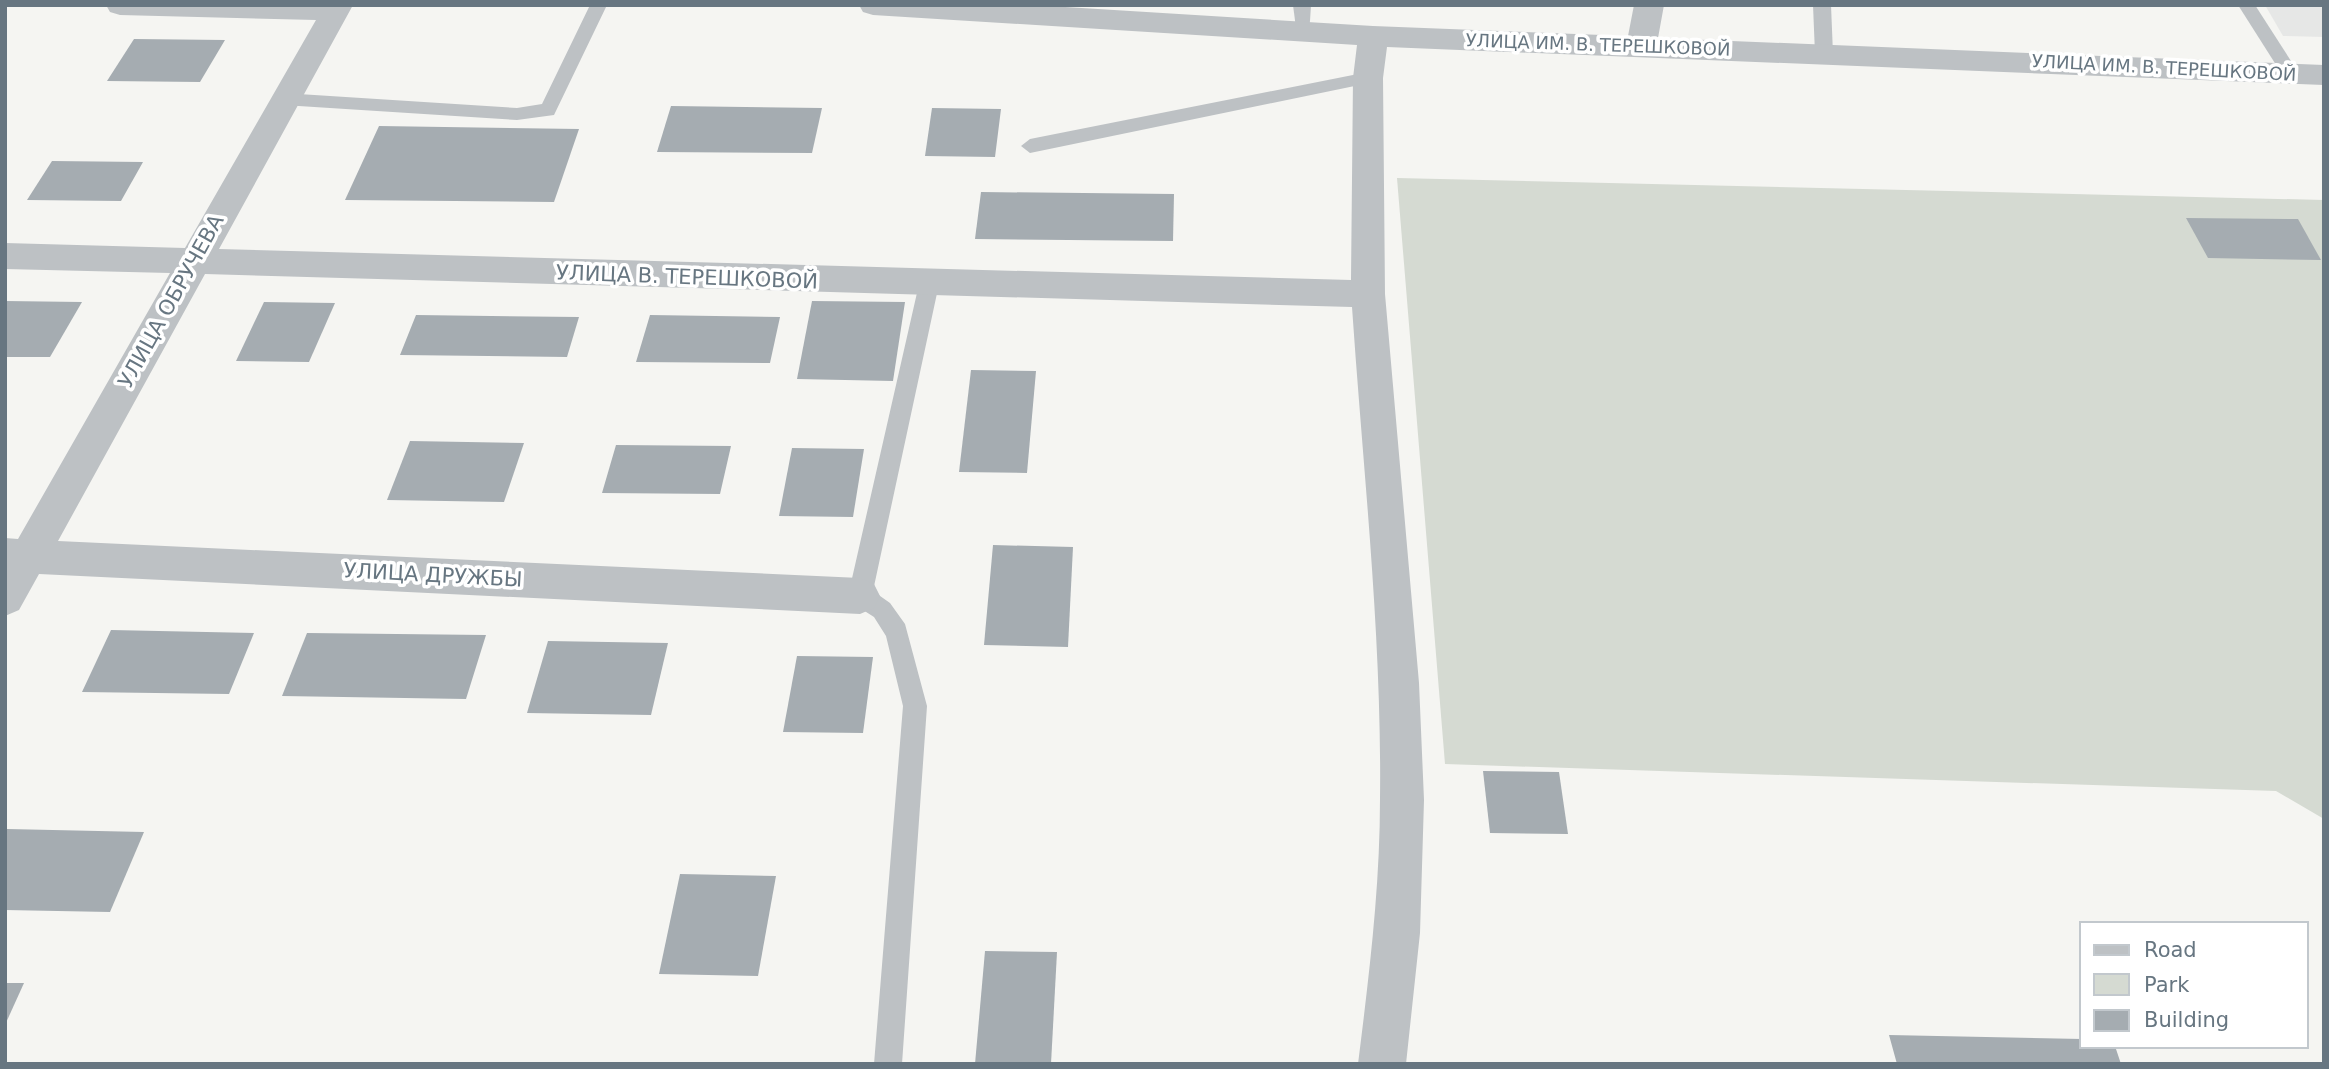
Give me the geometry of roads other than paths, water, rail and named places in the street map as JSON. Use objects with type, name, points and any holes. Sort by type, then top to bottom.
[{"type":"street","points":[[120,5],[337,8]]},
{"type":"street","name":"УЛИЦА ИМ. В. ТЕРЕШКОВОЙ","points":[[873,5],[1302,19],[1373,37],[2324,75]]},
{"type":"street","points":[[1641,46],[1649,5]]},
{"type":"street","name":"УЛИЦА ОБРУЧЕВА","points":[[5,597],[17,555],[193,263],[283,99],[337,8]]},
{"type":"street","points":[[1373,37],[1368,78],[1368,294],[1398,683],[1402,800],[1397,933],[1382,1064]]},
{"type":"street","name":"УЛИЦА В. ТЕРЕШКОВОЙ","points":[[5,256],[929,284],[1368,294]]},
{"type":"street","name":"УЛИЦА ДРУЖБЫ","points":[[17,555],[860,596]]},
{"type":"lane","points":[[283,99],[517,114],[548,110],[599,5]]},
{"type":"lane","points":[[1822,5],[1824,54]]},
{"type":"lane","points":[[2246,5],[2291,75]]},
{"type":"lane","points":[[1030,146],[1368,78]]},
{"type":"lane","points":[[888,1064],[915,706],[897,632],[882,610],[860,596],[929,284]]}]
